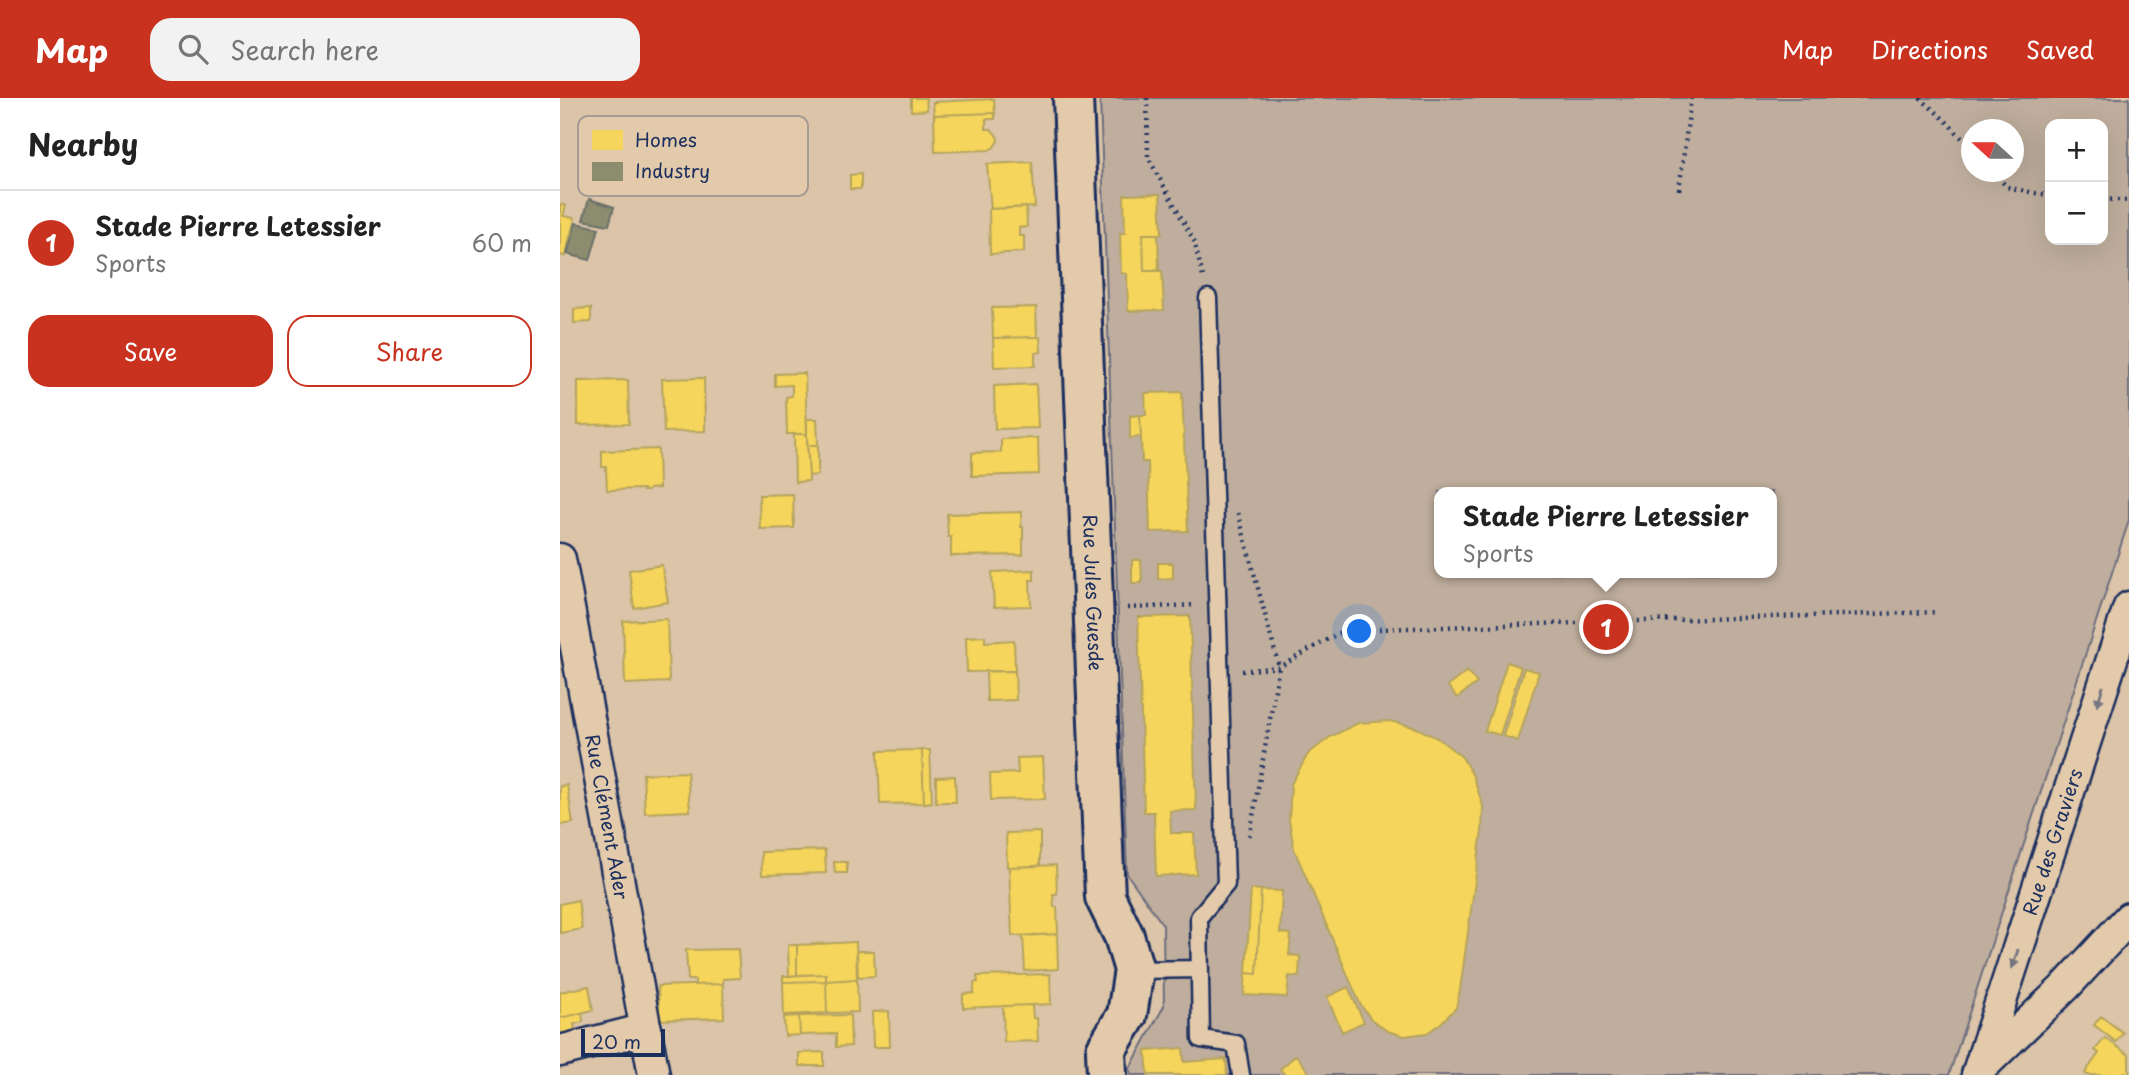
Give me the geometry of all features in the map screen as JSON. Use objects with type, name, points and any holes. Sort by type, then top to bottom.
[{"type":"street","name":"Rue Jules Guesde","points":[[1073,98],[1105,897],[1124,936],[1134,970],[1127,1015],[1106,1050],[1107,1075]]},
{"type":"street","name":"Rue Clément Ader","points":[[560,559],[654,1075]]},
{"type":"street","name":"Rue des Graviers","points":[[1978,1073],[2129,607]]},
{"type":"street","points":[[1978,1073],[2065,987],[2129,918]]},
{"type":"street","points":[[560,1051],[646,1029]]},
{"type":"lane","points":[[1208,298],[1226,884],[1199,918],[1201,1039],[1236,1044],[1241,1075]]},
{"type":"lane","points":[[1134,970],[1200,969]]},
{"type":"path","points":[[1147,98],[1148,157],[1194,241],[1208,298]]},
{"type":"path","points":[[1679,190],[1692,98]]},
{"type":"path","points":[[1920,98],[1961,137]]},
{"type":"path","points":[[2002,182],[2007,187],[2045,194]]},
{"type":"path","points":[[2108,199],[2129,201]]},
{"type":"path","points":[[1226,884],[1250,834],[1279,667],[1237,506]]},
{"type":"path","points":[[1127,608],[1217,604]]},
{"type":"path","points":[[1220,673],[1279,667],[1344,630],[1938,612]]},
{"type":"shaded area","points":[[1100,98],[2129,98],[2129,520],[1949,1075],[1131,1075],[1130,1068],[1164,1006],[1163,925],[1127,874]]},
{"type":"building: Homes","points":[[911,98],[926,98],[927,110],[911,111]]},
{"type":"building: Homes","points":[[994,99],[995,113],[934,115],[933,102]]},
{"type":"building: Homes","points":[[995,113],[995,119],[986,119],[986,129],[991,129],[997,136],[998,141],[994,147],[989,150],[935,152],[934,115]]},
{"type":"building: Homes","points":[[1032,162],[1035,207],[991,209],[987,164]]},
{"type":"building: Homes","points":[[861,174],[861,189],[850,189],[850,175]]},
{"type":"building: Homes","points":[[1160,194],[1162,234],[1143,234],[1144,271],[1162,271],[1164,310],[1128,311],[1127,274],[1121,273],[1120,233],[1125,233],[1124,195]]},
{"type":"building: Homes","points":[[560,204],[566,206],[563,216],[575,218],[565,256],[560,255]]},
{"type":"building: Homes","points":[[1026,207],[1027,227],[1019,228],[1019,236],[1024,236],[1024,252],[990,254],[989,209]]},
{"type":"building: Homes","points":[[1143,234],[1158,234],[1159,270],[1144,271]]},
{"type":"building: Homes","points":[[1036,307],[1037,337],[993,338],[992,308]]},
{"type":"building: Homes","points":[[591,308],[591,322],[574,323],[574,309]]},
{"type":"building: Homes","points":[[1040,337],[1041,352],[1035,353],[1035,366],[994,367],[993,338]]},
{"type":"building: Homes","points":[[805,373],[807,434],[787,434],[786,397],[792,396],[792,385],[775,386],[775,374]]},
{"type":"building: Homes","points":[[704,378],[705,431],[664,432],[662,379]]},
{"type":"building: Homes","points":[[628,380],[629,424],[578,425],[578,381]]},
{"type":"building: Homes","points":[[1036,384],[1038,428],[995,429],[994,386]]},
{"type":"building: Homes","points":[[1182,392],[1188,531],[1150,532],[1148,462],[1142,462],[1140,415],[1146,415],[1145,393]]},
{"type":"building: Homes","points":[[1140,415],[1141,437],[1130,438],[1130,416]]},
{"type":"building: Homes","points":[[807,419],[817,419],[818,445],[807,445]]},
{"type":"building: Homes","points":[[794,434],[807,434],[809,481],[795,482]]},
{"type":"building: Homes","points":[[1038,438],[1039,474],[972,476],[972,453],[1001,452],[1001,439]]},
{"type":"building: Homes","points":[[807,445],[818,445],[818,475],[809,476]]},
{"type":"building: Homes","points":[[658,449],[659,488],[648,491],[607,490],[602,451]]},
{"type":"building: Homes","points":[[793,494],[794,528],[760,529],[759,495]]},
{"type":"building: Homes","points":[[1022,512],[1023,555],[951,556],[947,514]]},
{"type":"building: Homes","points":[[1132,560],[1141,560],[1142,583],[1132,583]]},
{"type":"building: Homes","points":[[1158,563],[1173,563],[1173,578],[1158,579]]},
{"type":"building: Homes","points":[[662,565],[668,602],[634,608],[629,570]]},
{"type":"building: Homes","points":[[1034,570],[1034,580],[1030,580],[1031,606],[994,607],[992,572]]},
{"type":"building: Homes","points":[[1190,616],[1196,810],[1170,811],[1171,833],[1194,833],[1196,874],[1156,876],[1154,812],[1144,812],[1138,617]]},
{"type":"building: Homes","points":[[667,619],[669,682],[625,684],[623,621]]},
{"type":"building: Homes","points":[[985,636],[985,642],[1014,640],[1015,671],[967,672],[966,637]]},
{"type":"building: Homes","points":[[1507,662],[1521,667],[1500,735],[1485,731]]},
{"type":"building: Homes","points":[[1524,668],[1539,672],[1518,741],[1503,736]]},
{"type":"building: Homes","points":[[986,671],[1015,671],[1016,700],[987,701]]},
{"type":"building: Homes","points":[[1467,671],[1477,683],[1457,698],[1448,686]]},
{"type":"building: Homes","points":[[1390,721],[1417,728],[1439,739],[1462,757],[1473,776],[1483,806],[1482,831],[1456,1008],[1427,1033],[1404,1036],[1387,1031],[1371,1019],[1360,1004],[1294,849],[1289,820],[1291,784],[1308,754],[1330,737],[1358,723]]},
{"type":"building: Homes","points":[[922,750],[924,803],[880,804],[878,751]]},
{"type":"building: Homes","points":[[922,750],[930,750],[932,802],[924,803]]},
{"type":"building: Homes","points":[[1043,757],[1045,799],[991,800],[990,774],[1018,773],[1017,758]]},
{"type":"building: Homes","points":[[687,772],[690,811],[645,813],[643,774]]},
{"type":"building: Homes","points":[[955,776],[956,802],[936,802],[936,777]]},
{"type":"building: Homes","points":[[567,785],[573,823],[560,825],[560,786]]},
{"type":"building: Homes","points":[[1040,832],[1040,866],[1007,867],[1006,833]]},
{"type":"building: Homes","points":[[825,850],[826,873],[762,875],[761,852]]},
{"type":"building: Homes","points":[[834,862],[847,862],[847,873],[835,873]]},
{"type":"building: Homes","points":[[1056,865],[1057,894],[1053,894],[1054,907],[1057,907],[1058,934],[1012,936],[1009,867]]},
{"type":"building: Homes","points":[[1251,889],[1261,890],[1257,974],[1246,973]]},
{"type":"building: Homes","points":[[1261,890],[1282,891],[1280,933],[1291,934],[1289,955],[1300,956],[1299,977],[1289,976],[1287,997],[1244,995],[1246,973],[1257,974]]},
{"type":"building: Homes","points":[[578,900],[582,929],[560,933],[560,904]]},
{"type":"building: Homes","points":[[1057,934],[1058,969],[1025,971],[1023,936]]},
{"type":"building: Homes","points":[[856,942],[857,979],[826,981],[826,974],[797,975],[797,945]]},
{"type":"building: Homes","points":[[788,945],[797,945],[797,975],[789,976]]},
{"type":"building: Homes","points":[[738,949],[740,978],[723,979],[723,984],[695,985],[695,980],[688,980],[686,950]]},
{"type":"building: Homes","points":[[857,951],[874,951],[875,976],[858,977]]},
{"type":"building: Homes","points":[[826,974],[826,981],[783,982],[783,976]]},
{"type":"building: Homes","points":[[1050,974],[1051,1004],[963,1008],[963,994],[974,993],[977,976]]},
{"type":"building: Homes","points":[[857,979],[858,1012],[827,1013],[826,981]]},
{"type":"building: Homes","points":[[826,981],[827,1013],[784,1015],[783,982]]},
{"type":"building: Homes","points":[[723,984],[724,1018],[659,1020],[658,986]]},
{"type":"building: Homes","points":[[589,986],[593,1010],[560,1018],[560,992]]},
{"type":"building: Homes","points":[[1348,987],[1364,1022],[1342,1032],[1327,997]]},
{"type":"building: Homes","points":[[1032,1005],[1033,1018],[1037,1018],[1038,1041],[1004,1042],[1003,1006]]},
{"type":"building: Homes","points":[[889,1011],[890,1047],[873,1047],[872,1012]]},
{"type":"building: Homes","points":[[582,1013],[583,1022],[574,1024],[577,1041],[560,1045],[560,1018]]},
{"type":"building: Homes","points":[[850,1015],[851,1046],[836,1047],[836,1034],[800,1035],[799,1016]]},
{"type":"building: Homes","points":[[799,1016],[800,1035],[785,1036],[784,1017]]},
{"type":"building: Homes","points":[[2101,1016],[2123,1033],[2116,1042],[2094,1025]]},
{"type":"building: Homes","points":[[2105,1038],[2129,1055],[2129,1075],[2125,1072],[2123,1075],[2085,1073],[2099,1053],[2095,1050]]},
{"type":"building: Homes","points":[[1183,1048],[1184,1062],[1226,1059],[1227,1075],[1148,1075],[1146,1051]]},
{"type":"building: Homes","points":[[824,1052],[824,1066],[799,1066],[799,1053]]},
{"type":"building: Homes","points":[[1296,1055],[1311,1075],[1285,1075],[1280,1069]]},
{"type":"building: Industry","points":[[589,199],[614,207],[609,225],[583,220]]},
{"type":"building: Industry","points":[[576,223],[599,228],[590,260],[567,254]]},
{"type":"place","name":"Stade Pierre Letessier","points":[[1606,627]]}]
